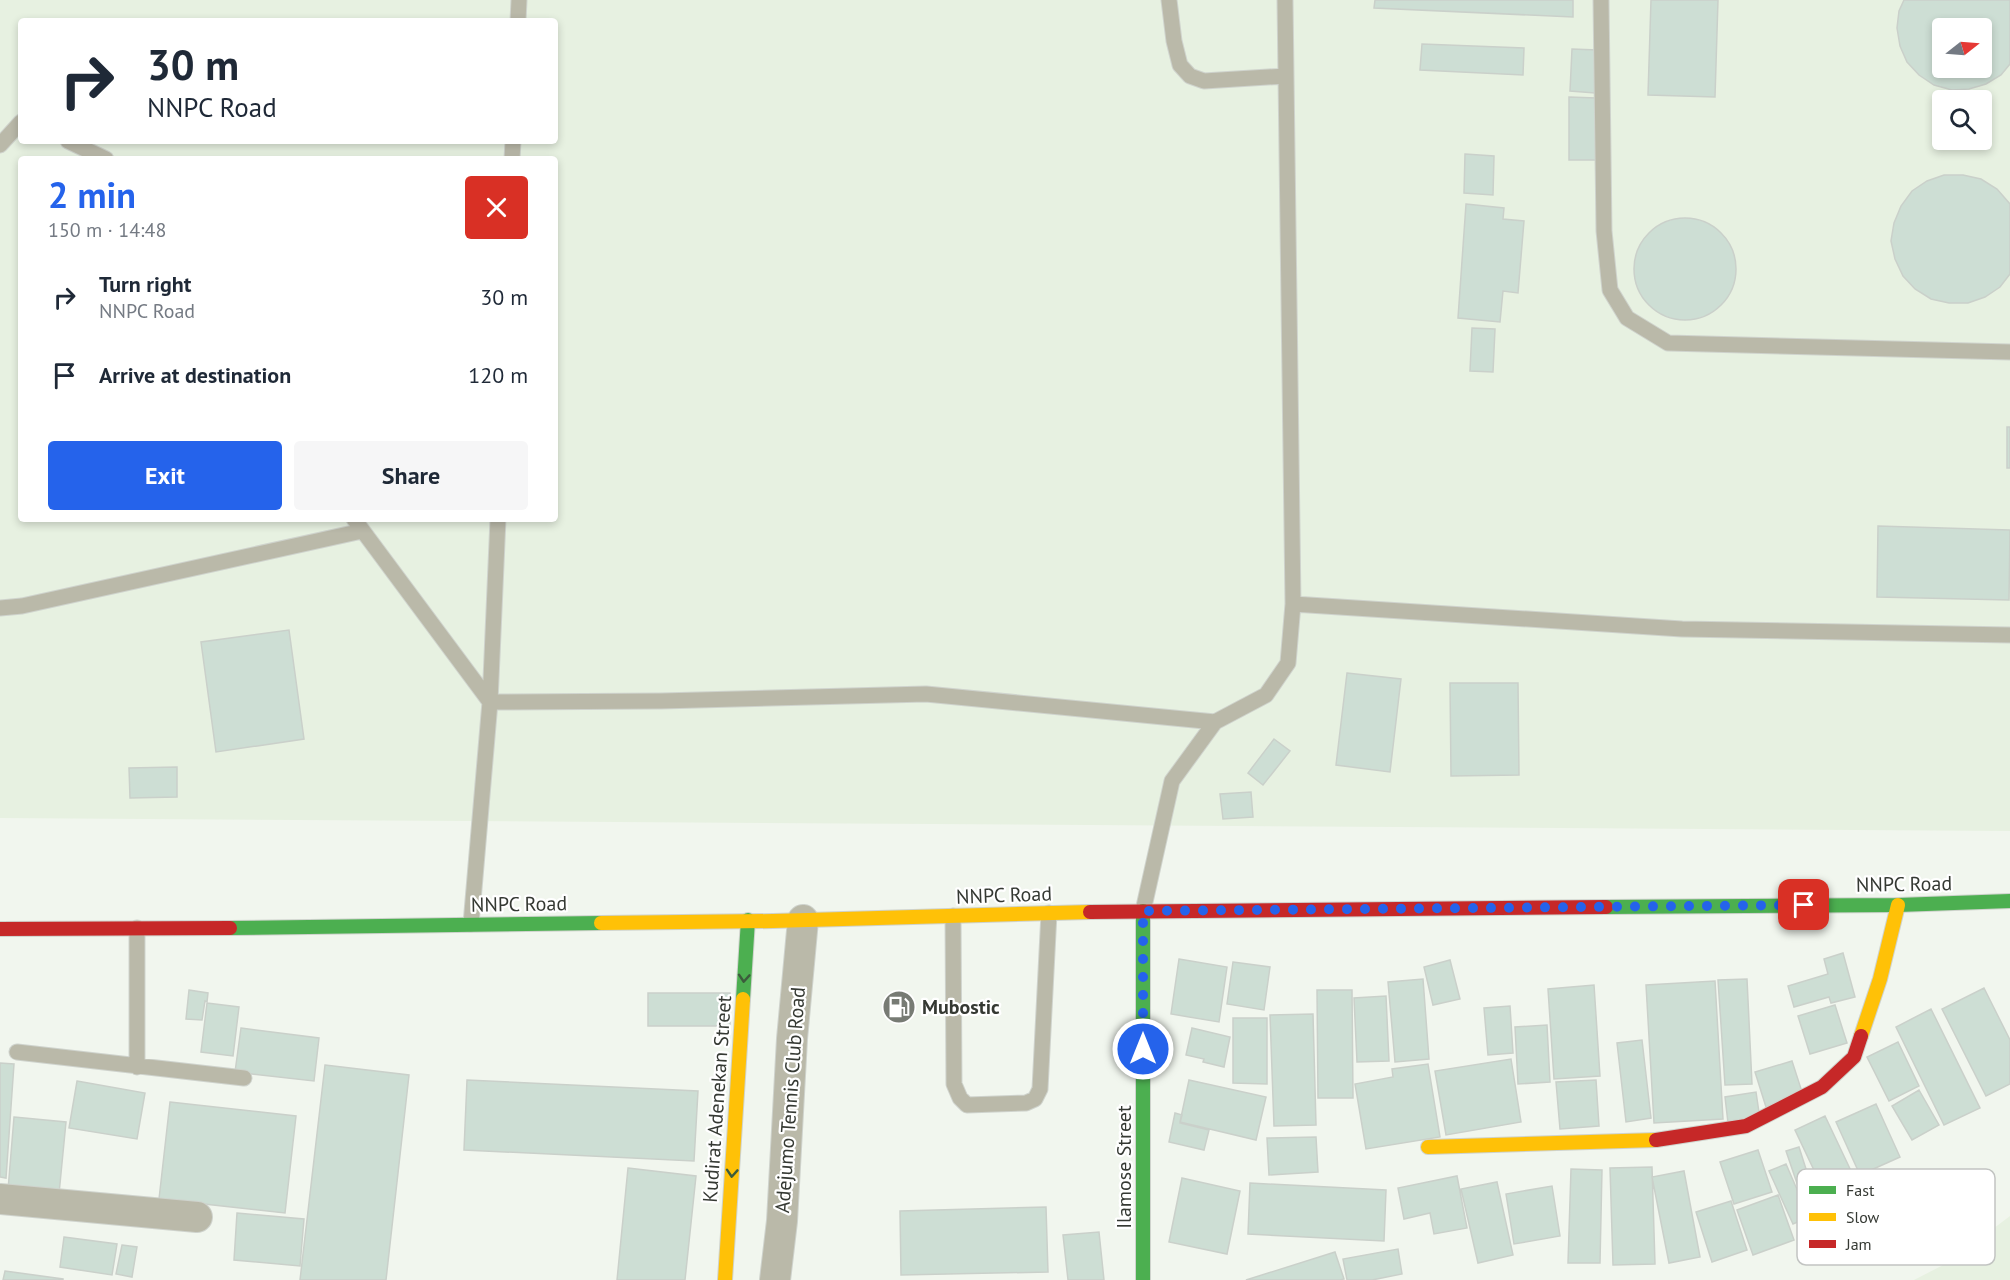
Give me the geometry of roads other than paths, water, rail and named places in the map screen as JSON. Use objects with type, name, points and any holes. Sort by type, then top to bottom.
[{"type":"street","name":"NNPC Road","points":[[0,929],[803,920],[1143,911],[1898,905],[2010,901]]},
{"type":"street","points":[[1428,1147],[1661,1140],[1746,1126],[1794,1102],[1822,1087],[1854,1057],[1880,979],[1898,905]]},
{"type":"street","name":"Ilamose Street","points":[[1143,911],[1143,1280]]},
{"type":"street","name":"Kudirat Adenekan Street","points":[[725,1280],[748,920]]},
{"type":"street","name":"Adejumo Tennis Club Road","points":[[775,1280],[782,1221],[792,1039],[803,920]]},
{"type":"street","points":[[0,1199],[197,1217]]},
{"type":"lane","points":[[518,18],[519,0]]},
{"type":"lane","points":[[1169,0],[1179,65],[1190,76],[1204,81],[1286,76]]},
{"type":"lane","points":[[1143,911],[1172,782],[1215,722],[1266,695],[1288,663],[1293,604],[1285,0]]},
{"type":"lane","points":[[1601,0],[1604,231],[1611,290],[1627,318],[1668,344],[2010,352]]},
{"type":"lane","points":[[0,145],[18,125]]},
{"type":"lane","points":[[74,144],[100,156]]},
{"type":"lane","points":[[471,924],[490,702],[498,522]]},
{"type":"lane","points":[[0,608],[22,606],[358,525],[490,702]]},
{"type":"lane","points":[[1293,604],[1682,629],[2010,636]]},
{"type":"lane","points":[[490,702],[661,701],[926,694],[1215,722]]},
{"type":"lane","points":[[953,916],[954,1084],[960,1098],[968,1105],[1026,1103],[1035,1099],[1040,1089],[1048,913]]},
{"type":"lane","points":[[137,928],[137,1066]]},
{"type":"lane","points":[[17,1052],[244,1078]]},
{"type":"place","name":"Mubostic","points":[[899,1007]]}]
